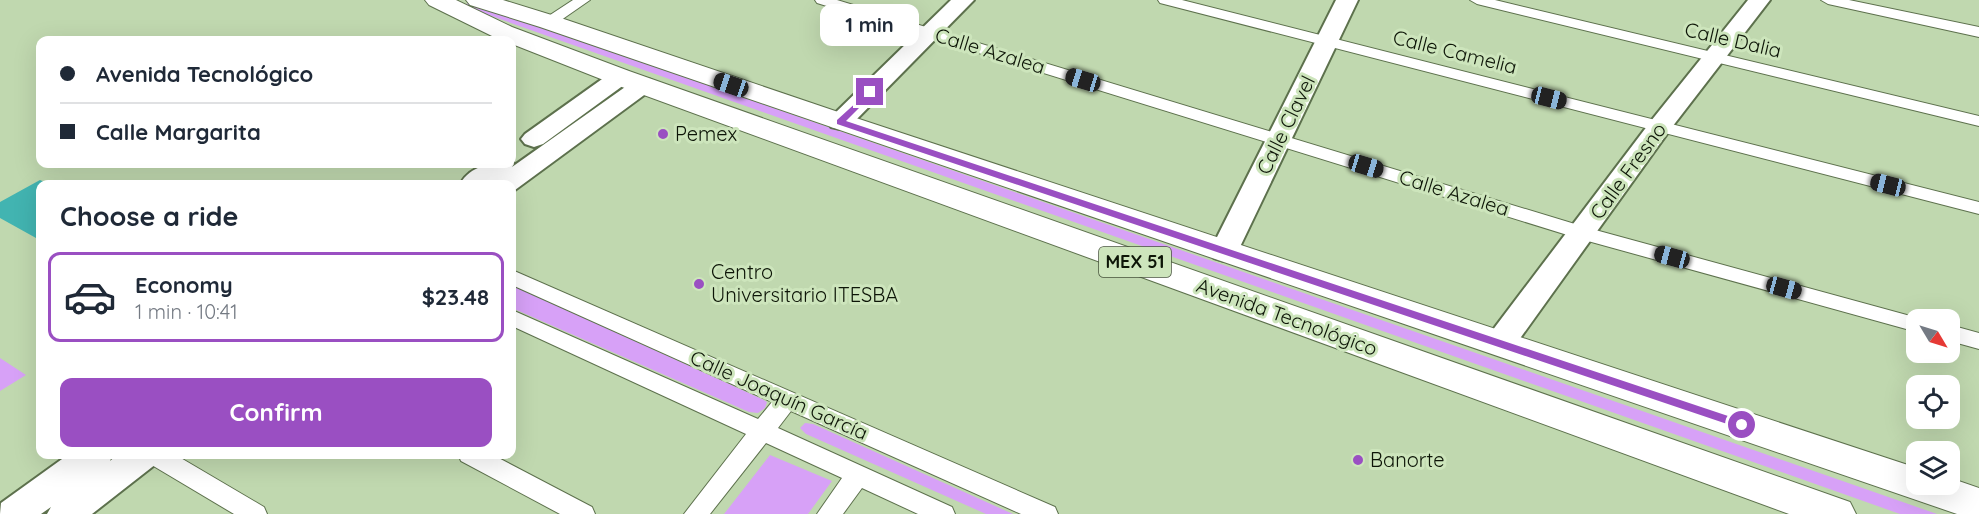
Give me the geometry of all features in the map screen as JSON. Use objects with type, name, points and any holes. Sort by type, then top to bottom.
[{"type":"main road","name":"Avenida Tecnológico","points":[[437,0],[513,36]]},
{"type":"main road","name":"Avenida Tecnológico","points":[[478,0],[1906,480]]},
{"type":"main road","points":[[840,122],[963,0]]},
{"type":"main road","name":"Calle Clavel","points":[[1224,251],[1347,0]]},
{"type":"main road","name":"Calle Fresno","points":[[1500,343],[1660,126],[1759,0]]},
{"type":"main road","name":"Avenida Tecnológico","points":[[516,37],[631,81],[1836,514]]},
{"type":"main road","points":[[516,162],[631,81]]},
{"type":"main road","points":[[46,509],[91,459]]},
{"type":"main road","points":[[46,509],[135,459]]},
{"type":"main road","name":"Avenida Tecnológico","points":[[1949,495],[1979,505]]},
{"type":"street","points":[[549,22],[583,0]]},
{"type":"street","name":"Calle Azalea","points":[[822,0],[1584,232],[1906,321]]},
{"type":"street","name":"Calle Camelia","points":[[1165,0],[1979,208]]},
{"type":"street","name":"Calle Dalia","points":[[1477,0],[1979,121]]},
{"type":"street","points":[[1828,0],[1979,32]]},
{"type":"street","name":"Calle Joaquín García","points":[[516,279],[1046,514]]},
{"type":"street","name":"Calle Joaquín García","points":[[516,319],[943,514]]},
{"type":"street","points":[[1960,336],[1979,341]]},
{"type":"street","points":[[696,514],[788,399]]},
{"type":"street","points":[[162,459],[255,514]]},
{"type":"street","points":[[478,459],[583,514]]},
{"type":"street","points":[[829,514],[858,475]]},
{"type":"shaded area","points":[[470,2],[1937,514],[1900,514],[463,6]]},
{"type":"shaded area","points":[[516,287],[767,402],[765,408],[758,413],[749,412],[516,310]]},
{"type":"shaded area","points":[[0,358],[26,375],[0,391]]},
{"type":"shaded area","points":[[805,423],[813,424],[1013,514],[986,514],[806,434],[800,428]]},
{"type":"shaded area","points":[[770,455],[832,481],[808,514],[724,514]]},
{"type":"water","points":[[36,182],[36,238],[0,218],[0,202]]},
{"type":"place","name":"Pemex","points":[[663,134]]},
{"type":"place","name":"Centro Universitario ITESBA","points":[[699,284]]},
{"type":"place","name":"Banorte","points":[[1358,460]]},
{"type":"route","points":[[870,92],[840,122],[1742,425]]}]
